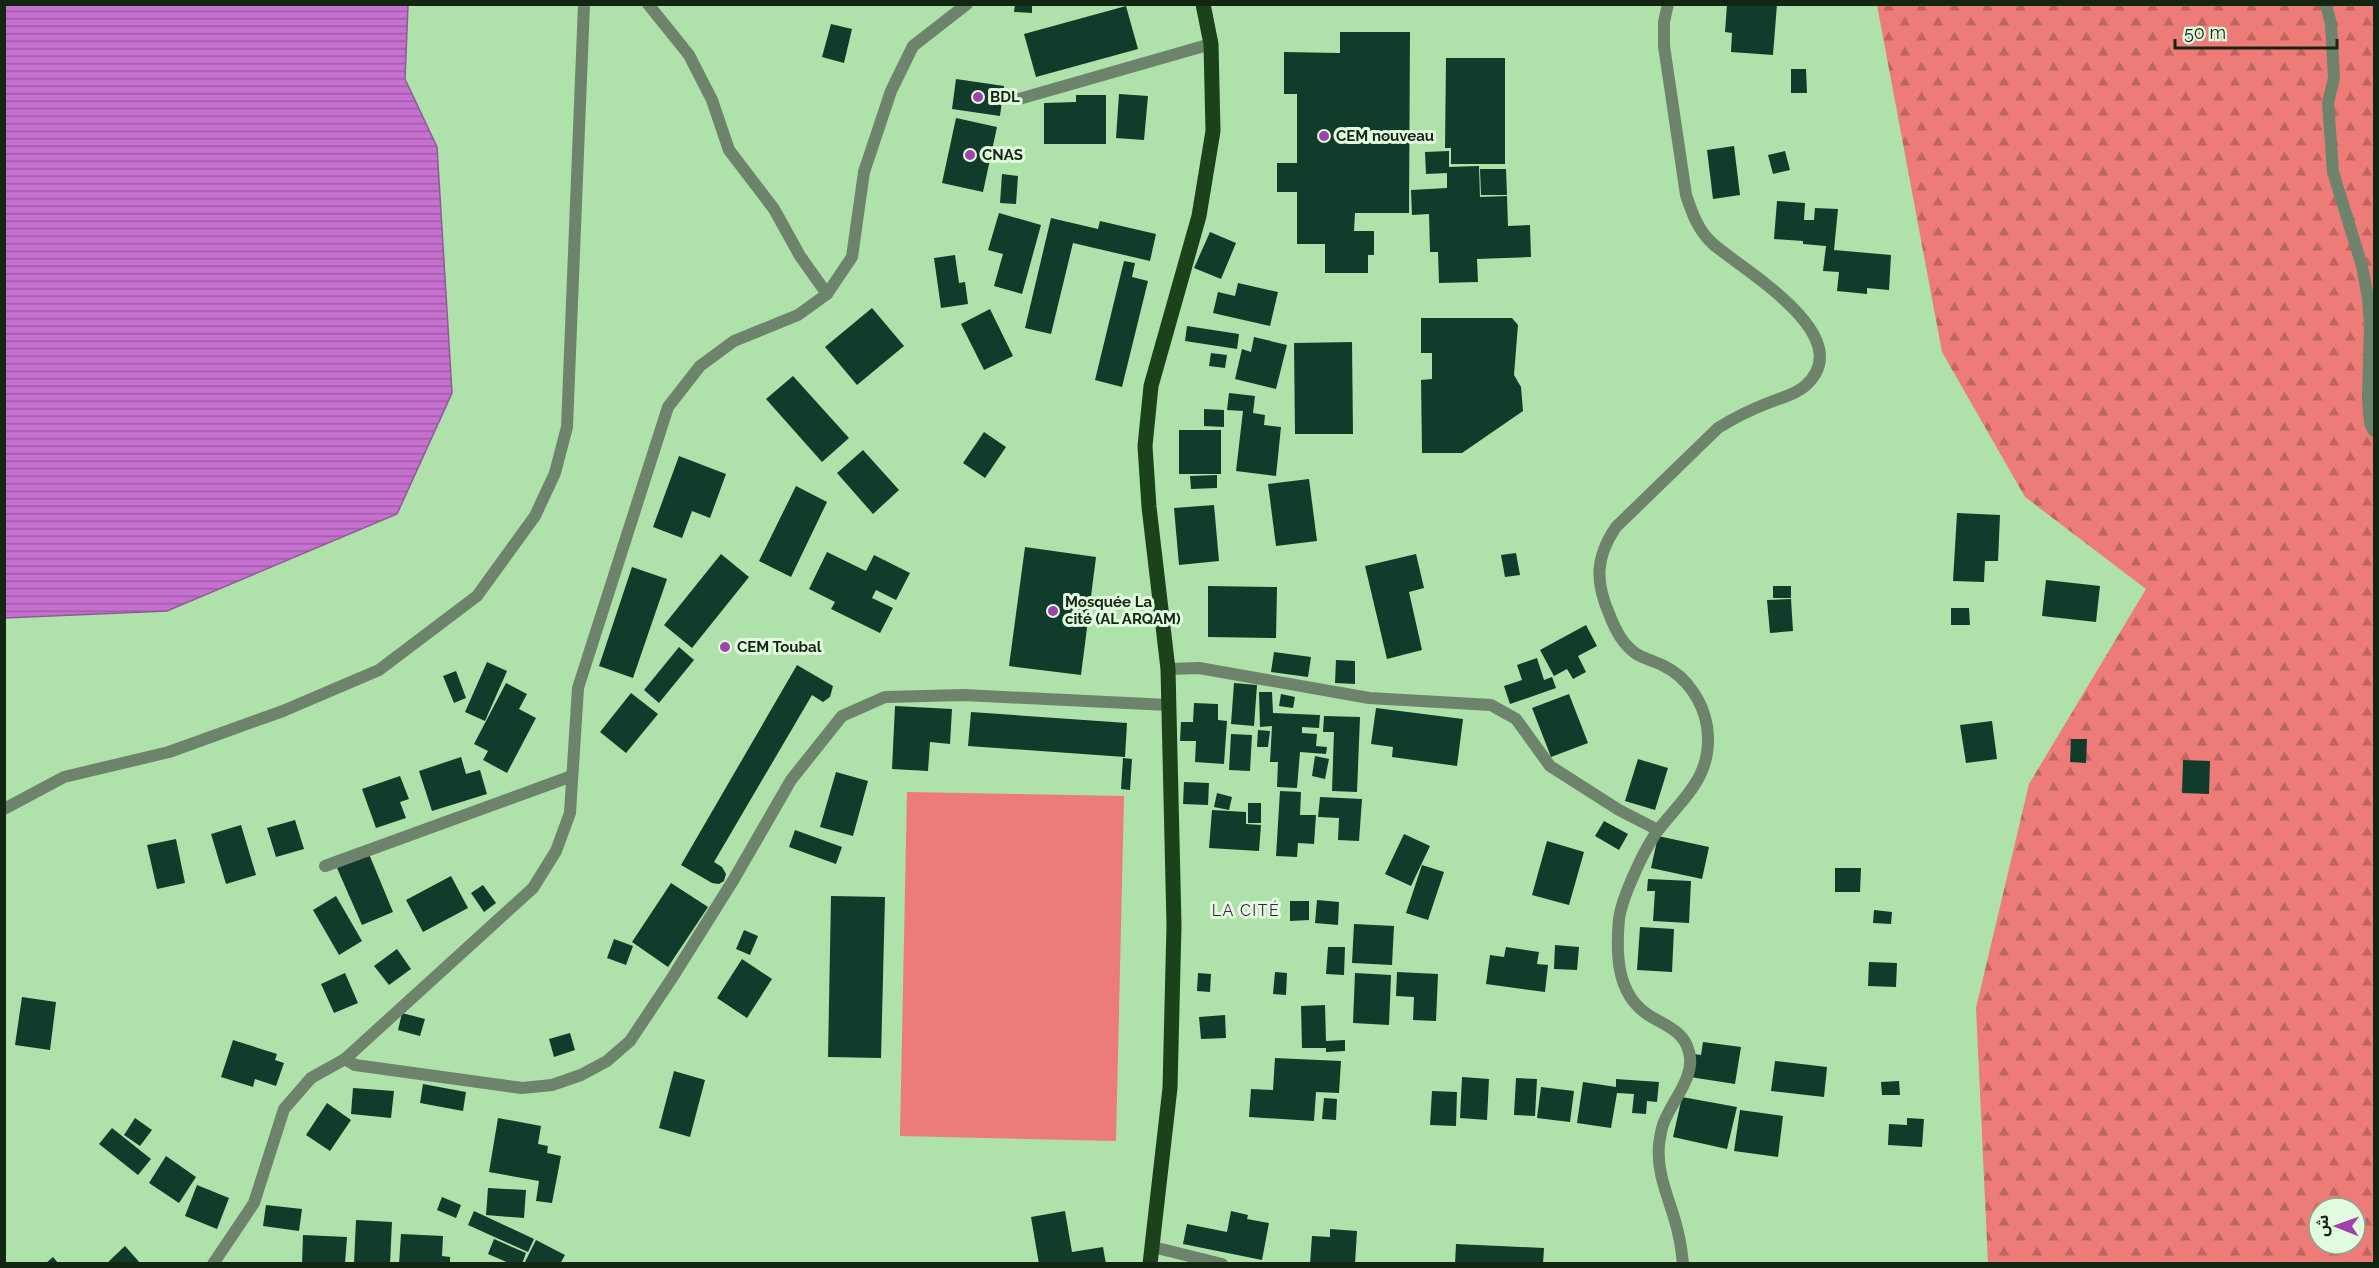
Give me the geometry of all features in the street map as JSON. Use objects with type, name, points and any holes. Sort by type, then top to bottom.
[{"type":"main road","points":[[1150,1263],[1170,1088],[1174,926],[1168,669],[1149,507],[1145,446],[1151,386],[1199,216],[1213,131],[1211,44],[1203,4]]},
{"type":"street","points":[[4,809],[64,777],[169,752],[283,711],[379,670],[477,596],[535,516],[555,473],[567,427],[584,4]]},
{"type":"street","points":[[648,4],[689,55],[712,100],[729,150],[774,209],[800,256],[827,294]]},
{"type":"street","points":[[213,1263],[254,1203],[284,1109],[311,1078],[345,1059],[533,888],[556,851],[570,813],[578,688],[668,407],[700,366],[734,341],[798,315],[827,294],[852,257],[864,172],[891,91],[914,46],[967,4]]},
{"type":"street","points":[[1668,4],[1664,22],[1664,46],[1686,195],[1691,213],[1711,242],[1783,297],[1813,332],[1819,351],[1815,372],[1807,384],[1796,392],[1735,417],[1718,428],[1616,527],[1607,540],[1602,555],[1599,586],[1616,631],[1624,643],[1636,653],[1666,667],[1682,678],[1694,692],[1707,728],[1707,750],[1701,772],[1691,793],[1658,830],[1630,885],[1620,915],[1617,948],[1622,979],[1629,996],[1647,1015],[1681,1036],[1690,1053],[1690,1071],[1663,1124],[1659,1146],[1659,1168],[1663,1189],[1679,1236],[1683,1263]]},
{"type":"street","points":[[2326,4],[2331,24],[2334,78],[2328,103],[2333,172],[2362,266],[2368,298],[2370,324],[2368,398],[2370,423],[2374,431]]},
{"type":"street","points":[[1019,99],[1211,44]]},
{"type":"street","points":[[1168,669],[1199,668],[1369,698],[1491,705],[1516,719],[1550,766],[1619,810],[1658,830]]},
{"type":"street","points":[[345,1059],[355,1065],[522,1088],[552,1085],[581,1075],[607,1060],[630,1041],[672,978],[734,879],[791,780],[842,716],[885,697],[964,695],[1168,705]]},
{"type":"street","points":[[325,866],[572,776]]},
{"type":"street","points":[[1153,1247],[1222,1263]]},
{"type":"green space","points":[[1877,5],[2374,5],[2374,1263],[1988,1263],[1976,1008],[2029,784],[2146,589],[2025,497],[1942,352]]},
{"type":"green space","points":[[907,792],[1124,796],[1116,1141],[900,1136]]},
{"type":"shaded area","points":[[4,5],[408,5],[405,79],[437,147],[452,393],[397,514],[167,611],[5,618]]},
{"type":"building","points":[[1015,4],[1032,4],[1032,13],[1014,12]]},
{"type":"building","points":[[1727,4],[1777,4],[1773,55],[1731,52],[1732,33],[1725,32]]},
{"type":"building","points":[[1126,6],[1138,49],[1036,77],[1024,34]]},
{"type":"building","points":[[831,24],[852,29],[844,63],[822,57]]},
{"type":"building","points":[[1340,32],[1410,32],[1409,213],[1355,213],[1354,231],[1374,231],[1374,255],[1368,255],[1368,273],[1325,273],[1325,244],[1297,244],[1297,192],[1277,192],[1277,163],[1297,163],[1297,94],[1284,94],[1284,52],[1340,53]]},
{"type":"building","points":[[1446,58],[1505,58],[1505,164],[1451,164],[1451,148],[1445,148]]},
{"type":"building","points":[[1791,69],[1806,69],[1807,93],[1791,93]]},
{"type":"building","name":"BDL","points":[[956,79],[1004,86],[1000,116],[952,109]]},
{"type":"building","points":[[1119,94],[1148,96],[1144,140],[1116,138]]},
{"type":"building","points":[[1076,95],[1106,95],[1106,144],[1044,144],[1044,103],[1076,102]]},
{"type":"building","name":"CNAS","points":[[956,118],[997,127],[983,192],[942,183]]},
{"type":"building","points":[[1734,146],[1740,195],[1713,199],[1707,150]]},
{"type":"building","points":[[1449,151],[1449,167],[1479,166],[1480,197],[1507,196],[1508,226],[1530,225],[1531,257],[1477,259],[1478,282],[1439,283],[1438,252],[1430,252],[1429,214],[1412,215],[1411,190],[1447,188],[1447,173],[1426,174],[1425,152]]},
{"type":"building","points":[[1785,151],[1790,170],[1773,174],[1768,155]]},
{"type":"building","points":[[1480,169],[1506,169],[1507,195],[1481,195]]},
{"type":"building","points":[[1002,174],[1018,176],[1016,204],[1000,203]]},
{"type":"building","points":[[1777,201],[1805,203],[1804,220],[1814,220],[1815,208],[1838,209],[1834,250],[1891,255],[1889,290],[1867,288],[1867,294],[1837,291],[1839,272],[1823,271],[1826,246],[1803,244],[1803,241],[1774,239]]},
{"type":"building","points":[[999,213],[1041,225],[1022,294],[994,286],[1003,254],[988,250]]},
{"type":"building","points":[[1051,218],[1098,229],[1100,221],[1156,234],[1150,261],[1073,243],[1051,334],[1025,328]]},
{"type":"building","points":[[1210,232],[1236,243],[1221,279],[1194,268]]},
{"type":"building","points":[[955,255],[959,283],[965,282],[968,304],[941,308],[934,258]]},
{"type":"building","points":[[1124,261],[1135,263],[1132,277],[1148,281],[1122,387],[1095,380]]},
{"type":"building","points":[[1238,283],[1278,292],[1270,326],[1213,313],[1218,292],[1235,296]]},
{"type":"building","points":[[872,308],[904,346],[857,385],[825,347]]},
{"type":"building","points":[[990,309],[1013,356],[984,370],[961,324]]},
{"type":"building","points":[[1421,318],[1512,318],[1518,325],[1514,375],[1521,387],[1523,411],[1462,453],[1422,453],[1421,380],[1432,379],[1432,353],[1421,353]]},
{"type":"building","points":[[1187,326],[1239,334],[1237,349],[1185,341]]},
{"type":"building","points":[[1254,337],[1287,345],[1276,389],[1235,379],[1242,349],[1251,352]]},
{"type":"building","points":[[1352,342],[1353,434],[1295,434],[1294,343]]},
{"type":"building","points":[[1211,353],[1227,355],[1225,368],[1209,366]]},
{"type":"building","points":[[793,376],[849,438],[822,462],[766,399]]},
{"type":"building","points":[[1229,393],[1255,396],[1253,413],[1265,415],[1264,425],[1281,427],[1276,476],[1236,471],[1243,411],[1227,410]]},
{"type":"building","points":[[1204,409],[1224,410],[1224,427],[1204,426]]},
{"type":"building","points":[[1179,430],[1221,430],[1221,474],[1179,474]]},
{"type":"building","points":[[984,432],[1006,447],[985,478],[963,463]]},
{"type":"building","points":[[863,450],[899,490],[873,514],[837,473]]},
{"type":"building","points":[[679,456],[726,474],[710,518],[692,511],[682,538],[653,527]]},
{"type":"building","points":[[1217,475],[1217,488],[1191,489],[1190,476]]},
{"type":"building","points":[[1309,479],[1317,541],[1276,546],[1268,484]]},
{"type":"building","points":[[796,486],[827,502],[791,577],[759,561]]},
{"type":"building","points":[[1214,505],[1219,561],[1179,565],[1174,508]]},
{"type":"building","points":[[1957,513],[2000,515],[1998,561],[1985,561],[1984,582],[1953,581]]},
{"type":"building","name":"Mosquée La cité (AL ARQAM)","points":[[1025,547],[1096,557],[1081,675],[1009,666]]},
{"type":"building","points":[[827,552],[866,571],[874,555],[910,573],[896,600],[876,590],[872,598],[893,608],[880,633],[831,609],[835,602],[809,589]]},
{"type":"building","points":[[1516,553],[1520,575],[1505,577],[1501,555]]},
{"type":"building","points":[[721,554],[749,577],[692,648],[664,625]]},
{"type":"building","points":[[1416,554],[1424,588],[1409,592],[1422,650],[1387,659],[1365,566]]},
{"type":"building","points":[[632,567],[667,579],[633,678],[599,666]]},
{"type":"building","points":[[2046,580],[2100,586],[2096,622],[2042,616]]},
{"type":"building","points":[[1208,586],[1277,587],[1276,638],[1208,637]]},
{"type":"building","points":[[1773,586],[1791,586],[1791,598],[1773,598]]},
{"type":"building","points":[[1791,599],[1793,631],[1770,633],[1767,600]]},
{"type":"building","points":[[1951,608],[1969,608],[1970,625],[1951,625]]},
{"type":"building","points":[[1586,625],[1597,646],[1578,656],[1586,672],[1573,679],[1567,669],[1554,676],[1540,650]]},
{"type":"building","points":[[679,647],[694,660],[659,703],[644,690]]},
{"type":"building","points":[[1274,652],[1311,657],[1308,677],[1271,672]]},
{"type":"building","points":[[1537,658],[1544,680],[1552,677],[1556,688],[1510,704],[1504,686],[1522,680],[1517,665]]},
{"type":"building","points":[[1336,660],[1355,661],[1355,684],[1335,683]]},
{"type":"building","points":[[487,662],[507,671],[485,721],[465,712]]},
{"type":"building","points":[[797,665],[833,686],[830,697],[823,702],[812,695],[714,862],[722,867],[726,874],[724,881],[719,884],[712,883],[681,865]]},
{"type":"building","points":[[456,671],[466,698],[454,703],[443,676]]},
{"type":"building","points":[[506,683],[527,694],[519,709],[536,718],[507,773],[483,760],[488,751],[474,744]]},
{"type":"building","points":[[1234,683],[1257,685],[1254,726],[1231,724]]},
{"type":"building","points":[[1259,692],[1272,692],[1273,713],[1320,715],[1319,728],[1302,727],[1302,733],[1317,734],[1316,746],[1327,747],[1326,754],[1300,752],[1297,788],[1277,787],[1278,762],[1270,762],[1272,726],[1260,727]]},
{"type":"building","points":[[631,693],[658,714],[626,753],[600,732]]},
{"type":"building","points":[[1281,694],[1295,697],[1293,708],[1279,706]]},
{"type":"building","points":[[1569,694],[1588,743],[1551,757],[1532,708]]},
{"type":"building","points":[[1194,703],[1218,704],[1218,720],[1227,721],[1224,764],[1195,762],[1196,741],[1180,741],[1181,722],[1193,722]]},
{"type":"building","points":[[895,706],[952,709],[950,744],[930,742],[928,771],[892,769]]},
{"type":"building","points":[[1376,708],[1463,719],[1457,766],[1392,757],[1393,747],[1371,744]]},
{"type":"building","points":[[971,712],[1127,723],[1125,757],[968,746]]},
{"type":"building","points":[[1324,716],[1360,717],[1357,792],[1332,791],[1334,732],[1323,732]]},
{"type":"building","points":[[1992,721],[1997,759],[1966,763],[1960,725]]},
{"type":"building","points":[[1258,730],[1270,731],[1268,747],[1257,747]]},
{"type":"building","points":[[1231,734],[1252,735],[1250,771],[1229,770]]},
{"type":"building","points":[[2071,739],[2087,739],[2086,763],[2070,762]]},
{"type":"building","points":[[1315,756],[1329,759],[1325,779],[1312,776]]},
{"type":"building","points":[[461,757],[466,774],[480,770],[487,794],[432,811],[419,771]]},
{"type":"building","points":[[1123,758],[1132,759],[1130,790],[1121,789]]},
{"type":"building","points":[[1638,759],[1668,768],[1655,810],[1625,801]]},
{"type":"building","points":[[2183,760],[2210,761],[2209,794],[2182,793]]},
{"type":"building","points":[[836,772],[868,781],[853,836],[820,827]]},
{"type":"building","points":[[400,776],[409,799],[400,802],[406,818],[376,828],[362,789]]},
{"type":"building","points":[[1184,782],[1209,783],[1208,805],[1183,804]]},
{"type":"building","points":[[1280,791],[1301,792],[1300,815],[1316,815],[1314,844],[1298,843],[1297,857],[1276,856]]},
{"type":"building","points":[[1217,793],[1232,797],[1229,810],[1214,807]]},
{"type":"building","points":[[1320,797],[1362,799],[1359,841],[1338,840],[1339,818],[1318,817]]},
{"type":"building","points":[[1248,803],[1261,803],[1261,823],[1248,823]]},
{"type":"building","points":[[1212,810],[1246,812],[1246,824],[1261,825],[1259,851],[1209,848]]},
{"type":"building","points":[[295,820],[304,849],[276,857],[267,828]]},
{"type":"building","points":[[1604,821],[1628,834],[1619,850],[1595,836]]},
{"type":"building","points":[[241,825],[256,875],[226,884],[211,834]]},
{"type":"building","points":[[795,830],[842,847],[836,864],[789,847]]},
{"type":"building","points":[[1404,834],[1430,846],[1411,886],[1385,874]]},
{"type":"building","points":[[1658,836],[1709,847],[1702,879],[1651,868]]},
{"type":"building","points":[[176,839],[185,883],[157,889],[147,845]]},
{"type":"building","points":[[1547,841],[1584,852],[1569,905],[1532,895]]},
{"type":"building","points":[[369,854],[393,912],[362,925],[337,868]]},
{"type":"building","points":[[1422,865],[1444,872],[1428,920],[1406,913]]},
{"type":"building","points":[[1835,868],[1861,868],[1860,892],[1835,892]]},
{"type":"building","points":[[451,876],[468,908],[423,932],[406,900]]},
{"type":"building","points":[[1648,879],[1691,881],[1689,923],[1653,921],[1655,891],[1647,891]]},
{"type":"building","points":[[671,883],[708,907],[668,967],[632,942]]},
{"type":"building","points":[[483,885],[496,903],[484,912],[471,893]]},
{"type":"building","points":[[336,896],[362,941],[339,955],[313,910]]},
{"type":"building","points":[[831,896],[885,897],[881,1058],[828,1057]]},
{"type":"building","points":[[1317,900],[1339,902],[1338,925],[1315,923]]},
{"type":"building","points":[[1290,901],[1309,901],[1309,920],[1290,921]]},
{"type":"building","points":[[1874,910],[1892,912],[1891,924],[1873,923]]},
{"type":"building","points":[[1354,924],[1394,926],[1392,965],[1352,963]]},
{"type":"building","points":[[1640,927],[1674,929],[1672,972],[1637,970]]},
{"type":"building","points":[[744,930],[758,936],[750,955],[736,949]]},
{"type":"building","points":[[614,939],[633,946],[626,965],[607,958]]},
{"type":"building","points":[[1555,945],[1579,947],[1577,970],[1554,969]]},
{"type":"building","points":[[1328,947],[1345,947],[1344,975],[1326,974]]},
{"type":"building","points":[[1506,947],[1539,952],[1537,964],[1548,965],[1545,992],[1486,984],[1490,955],[1504,957]]},
{"type":"building","points":[[397,949],[411,969],[389,985],[374,966]]},
{"type":"building","points":[[742,959],[772,979],[747,1018],[717,998]]},
{"type":"building","points":[[1869,962],[1897,963],[1896,987],[1868,986]]},
{"type":"building","points":[[1275,972],[1287,973],[1286,995],[1273,994]]},
{"type":"building","points":[[1397,972],[1438,974],[1436,1021],[1413,1020],[1414,997],[1396,996]]},
{"type":"building","points":[[345,973],[358,1003],[334,1013],[321,984]]},
{"type":"building","points":[[1198,973],[1211,974],[1210,992],[1197,991]]},
{"type":"building","points":[[1355,973],[1391,975],[1389,1025],[1353,1023]]},
{"type":"building","points":[[22,997],[56,1002],[50,1050],[15,1045]]},
{"type":"building","points":[[1325,1005],[1326,1041],[1345,1040],[1345,1051],[1326,1052],[1326,1048],[1302,1048],[1301,1006]]},
{"type":"building","points":[[402,1013],[425,1019],[420,1036],[398,1030]]},
{"type":"building","points":[[1225,1015],[1226,1038],[1201,1039],[1199,1017]]},
{"type":"building","points":[[570,1033],[575,1050],[554,1057],[549,1039]]},
{"type":"building","points":[[233,1040],[277,1054],[275,1060],[284,1063],[276,1086],[255,1079],[253,1087],[221,1077]]},
{"type":"building","points":[[1703,1042],[1741,1047],[1735,1084],[1690,1077],[1693,1054],[1701,1055]]},
{"type":"building","points":[[1275,1058],[1341,1061],[1339,1093],[1316,1092],[1314,1121],[1249,1117],[1251,1089],[1273,1090]]},
{"type":"building","points":[[1775,1061],[1827,1067],[1824,1097],[1771,1091]]},
{"type":"building","points":[[674,1071],[705,1080],[690,1137],[659,1128]]},
{"type":"building","points":[[1462,1077],[1489,1079],[1487,1120],[1460,1118]]},
{"type":"building","points":[[1516,1078],[1537,1079],[1535,1116],[1514,1115]]},
{"type":"building","points":[[1616,1079],[1659,1082],[1657,1102],[1647,1101],[1646,1114],[1632,1113],[1634,1094],[1617,1093],[1611,1128],[1577,1123],[1583,1082],[1616,1087]]},
{"type":"building","points":[[1899,1081],[1900,1095],[1882,1095],[1881,1082]]},
{"type":"building","points":[[423,1084],[466,1092],[463,1111],[420,1103]]},
{"type":"building","points":[[1541,1087],[1574,1091],[1570,1122],[1537,1118]]},
{"type":"building","points":[[353,1088],[394,1091],[391,1118],[351,1114]]},
{"type":"building","points":[[1432,1091],[1457,1092],[1456,1126],[1430,1125]]},
{"type":"building","points":[[1682,1097],[1737,1107],[1727,1149],[1673,1137]]},
{"type":"building","points":[[1324,1098],[1337,1099],[1336,1120],[1322,1119]]},
{"type":"building","points":[[327,1103],[351,1120],[330,1151],[306,1135]]},
{"type":"building","points":[[1740,1110],[1783,1116],[1778,1157],[1734,1151]]},
{"type":"building","points":[[135,1118],[152,1130],[140,1146],[124,1135]]},
{"type":"building","points":[[498,1118],[541,1126],[538,1144],[548,1146],[547,1153],[561,1156],[552,1203],[536,1201],[539,1181],[489,1172]]},
{"type":"building","points":[[1907,1118],[1924,1119],[1922,1147],[1888,1145],[1889,1124],[1907,1125]]},
{"type":"building","points":[[112,1128],[151,1159],[138,1175],[99,1144]]},
{"type":"building","points":[[166,1156],[196,1177],[179,1203],[149,1183]]},
{"type":"building","points":[[197,1185],[229,1198],[217,1229],[185,1216]]},
{"type":"building","points":[[488,1188],[526,1190],[524,1218],[486,1215]]},
{"type":"building","points":[[442,1197],[461,1205],[456,1218],[437,1210]]},
{"type":"building","points":[[266,1205],[302,1209],[299,1231],[263,1226]]},
{"type":"building","points":[[474,1211],[534,1239],[528,1252],[468,1225]]},
{"type":"building","points":[[1065,1211],[1072,1252],[1103,1247],[1106,1264],[1039,1264],[1031,1217]]},
{"type":"building","points":[[1231,1211],[1248,1215],[1247,1219],[1269,1223],[1262,1260],[1183,1244],[1187,1224],[1227,1232]]},
{"type":"building","points":[[356,1220],[392,1222],[390,1264],[354,1264]]},
{"type":"building","points":[[1330,1229],[1357,1231],[1355,1264],[1310,1264],[1312,1236],[1330,1237]]},
{"type":"building","points":[[401,1234],[443,1236],[442,1256],[450,1257],[450,1264],[399,1264]]},
{"type":"building","points":[[303,1235],[347,1237],[345,1264],[302,1264]]},
{"type":"building","points":[[494,1239],[526,1253],[522,1264],[511,1264],[488,1254]]},
{"type":"building","points":[[536,1240],[565,1255],[560,1264],[524,1264]]},
{"type":"building","points":[[1456,1244],[1544,1248],[1543,1264],[1455,1264]]},
{"type":"building","points":[[125,1246],[141,1264],[106,1264]]},
{"type":"building","points":[[53,1257],[59,1264],[45,1264]]},
{"type":"place","name":"BDL","points":[[978,97]]},
{"type":"place","name":"CEM nouveau","points":[[1324,136]]},
{"type":"place","name":"CNAS","points":[[970,155]]},
{"type":"place","name":"Mosquée La cité (AL ARQAM)","points":[[1053,611]]},
{"type":"place","name":"CEM Toubal","points":[[725,647]]},
{"type":"district","name":"LA CITÉ","points":[[1246,910]]}]
